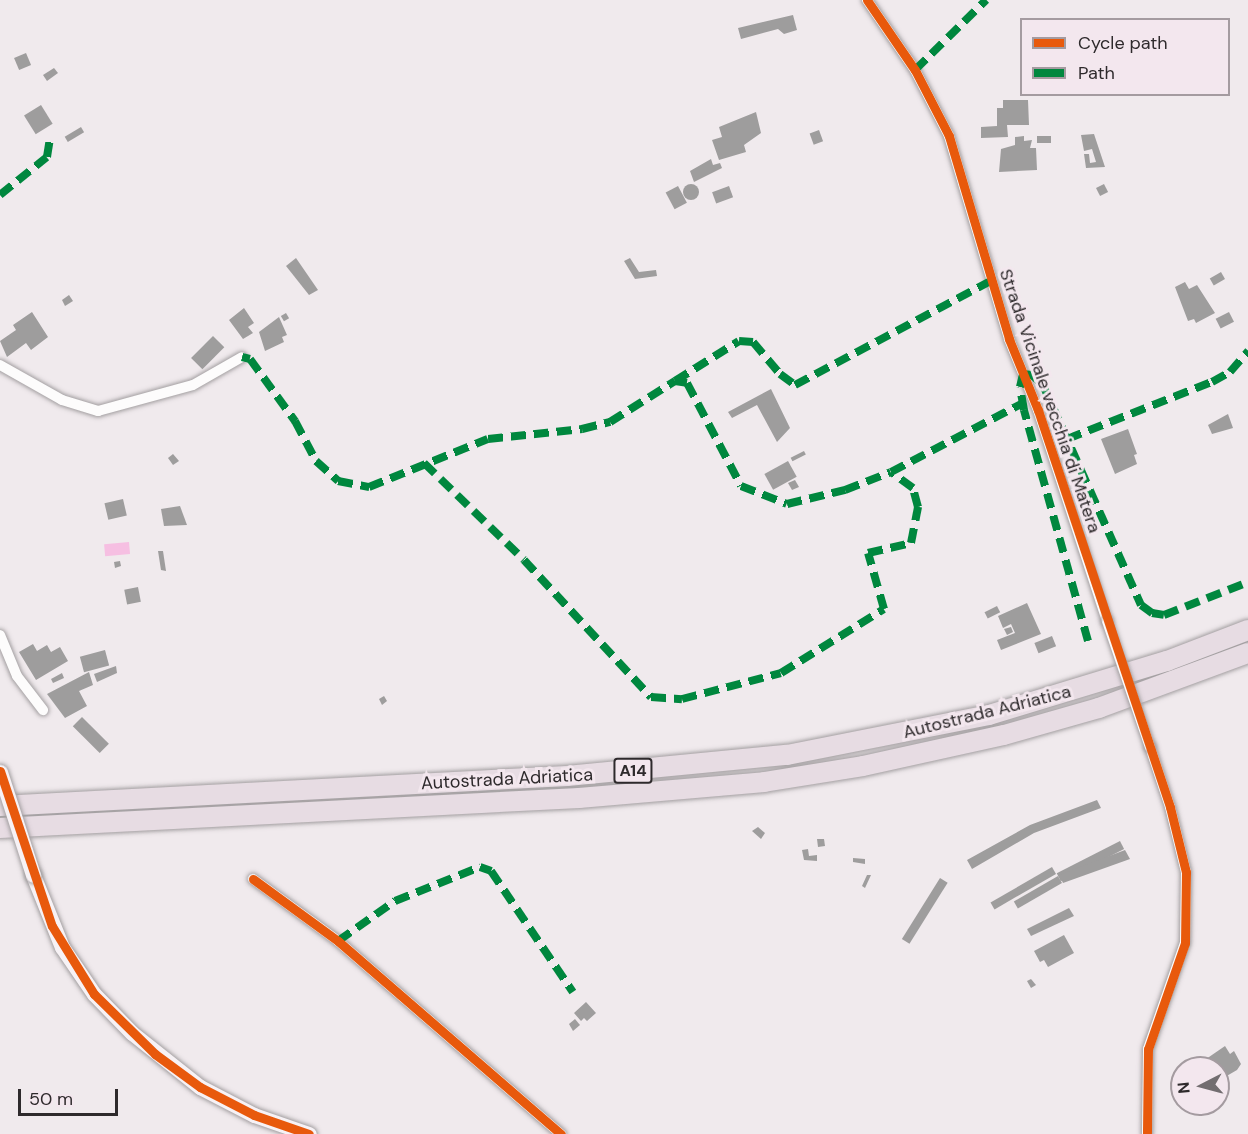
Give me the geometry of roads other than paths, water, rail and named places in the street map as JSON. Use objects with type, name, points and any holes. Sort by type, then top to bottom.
[{"type":"highway","name":"Autostrada Adriatica","points":[[0,806],[567,776],[787,755],[989,715],[1167,661],[1248,630]]},
{"type":"highway","name":"Autostrada Adriatica","points":[[0,828],[579,798],[764,782],[863,766],[1004,735],[1099,708],[1248,653]]},
{"type":"street","name":"Strada Vicinale vecchia di Matera","points":[[867,0],[915,70],[949,136],[1008,339],[1038,410],[1170,807],[1186,872],[1185,943],[1148,1049],[1147,1134]]},
{"type":"street","points":[[0,365],[62,400],[98,411],[192,385],[242,357]]},
{"type":"street","points":[[0,635],[17,676],[43,710]]},
{"type":"street","points":[[0,772],[52,926],[68,956],[94,994],[132,1033],[200,1086],[254,1115],[309,1134]]},
{"type":"street","points":[[253,879],[338,941],[561,1134]]}]
